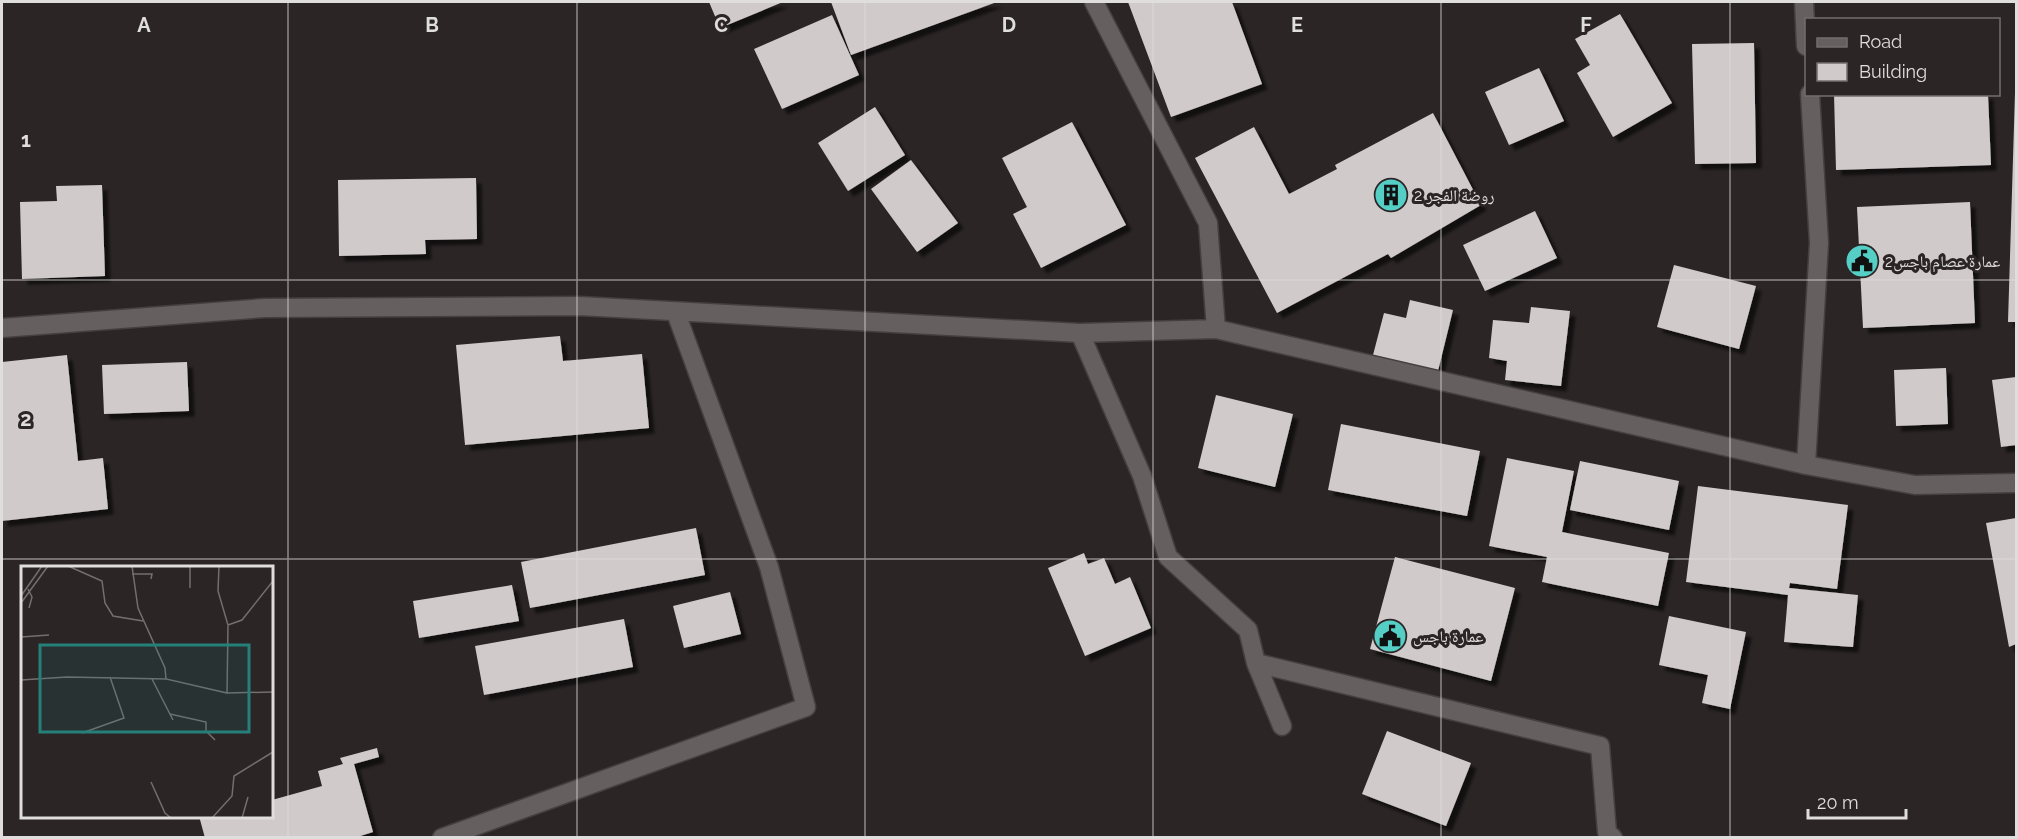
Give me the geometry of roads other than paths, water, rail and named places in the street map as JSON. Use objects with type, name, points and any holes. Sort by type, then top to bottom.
[{"type":"street","points":[[1094,2],[1208,223],[1216,329]]},
{"type":"street","points":[[1804,2],[1805,24]]},
{"type":"street","points":[[1806,465],[1819,243],[1810,96]]},
{"type":"street","points":[[2,328],[265,308],[579,306],[1080,333],[1216,329],[1806,465],[1915,485],[2016,483]]},
{"type":"street","points":[[442,837],[806,707],[769,567],[676,313]]},
{"type":"street","points":[[1080,333],[1142,476],[1168,557],[1248,630],[1256,663],[1282,726]]},
{"type":"street","points":[[1256,663],[1600,746],[1607,832],[1612,837]]},
{"type":"place","name":"روضة الفجر 2","points":[[1391,195]]},
{"type":"place","name":"عمارة عصام باجس2","points":[[1862,261]]},
{"type":"place","name":"عمارة باجس","points":[[1390,636]]}]
